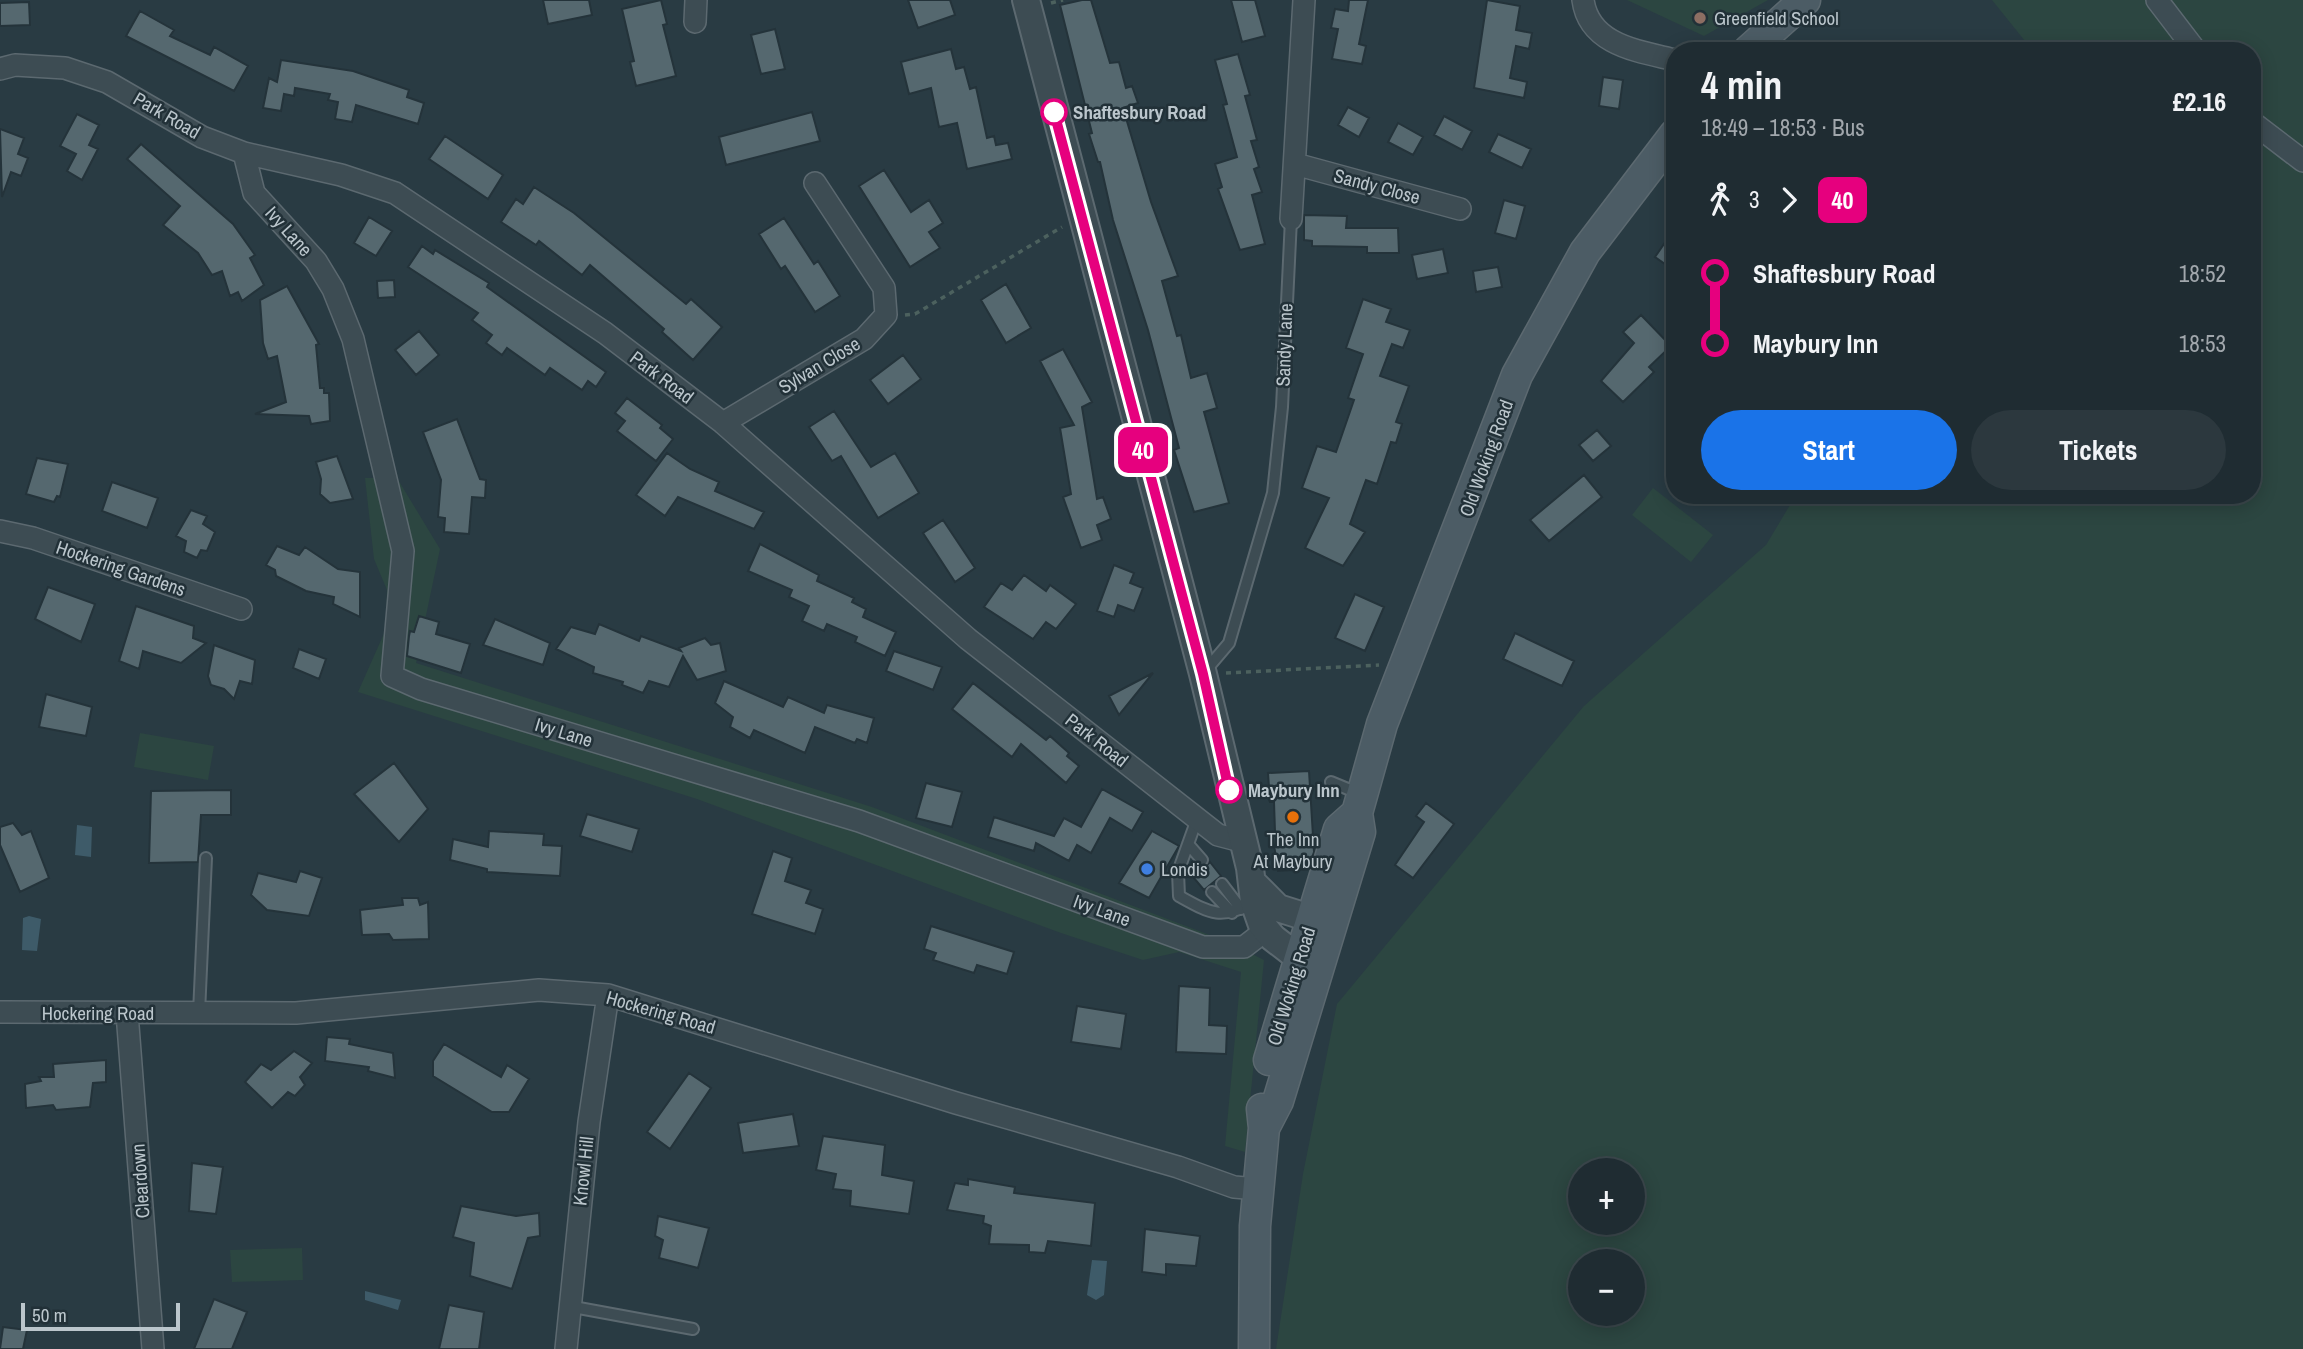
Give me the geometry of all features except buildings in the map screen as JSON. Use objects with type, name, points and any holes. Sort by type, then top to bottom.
[{"type":"main road","points":[[1758,42],[1805,0]]},
{"type":"main road","name":"Old Woking Road","points":[[1254,1349],[1264,1080],[1309,961],[1320,922],[1360,832],[1360,804],[1382,724],[1517,375],[1585,252],[1666,146]]},
{"type":"street","points":[[695,22],[696,0]]},
{"type":"street","points":[[1026,0],[1080,216],[1203,674],[1241,841],[1249,901],[1266,930],[1284,948],[1309,961]]},
{"type":"street","name":"Sandy Lane","points":[[1291,219],[1304,0]]},
{"type":"street","points":[[1583,0],[1585,15],[1613,44],[1666,58]]},
{"type":"street","points":[[2157,0],[2189,42]]},
{"type":"street","name":"Park Road","points":[[0,69],[15,65],[65,68],[139,98],[202,137],[244,153],[341,175],[396,193],[605,333],[723,423],[968,639],[1218,835],[1241,841]]},
{"type":"street","points":[[2261,129],[2303,161]]},
{"type":"street","name":"Ivy Lane","points":[[244,153],[254,193],[316,261],[333,289],[353,339],[403,551],[392,676],[421,690],[859,821],[1203,947],[1244,947],[1266,930]]},
{"type":"street","name":"Sandy Close","points":[[1295,164],[1460,209]]},
{"type":"street","points":[[815,183],[884,288],[886,315]]},
{"type":"street","name":"Sylvan Close","points":[[723,423],[864,339],[886,315]]},
{"type":"street","name":"Hockering Gardens","points":[[0,531],[33,538],[240,609]]},
{"type":"street","points":[[1249,901],[1320,922]]},
{"type":"street","name":"Hockering Road","points":[[0,1012],[296,1013],[539,990],[608,995],[1234,1187],[1258,1189]]},
{"type":"street","name":"Knowl Hill","points":[[566,1349],[568,1306],[589,1122],[608,995]]},
{"type":"street","name":"Cleardown","points":[[127,1013],[153,1349]]},
{"type":"lane","name":"Sandy Lane","points":[[1203,674],[1229,643],[1273,493],[1282,407],[1291,219]]},
{"type":"lane","points":[[1331,782],[1360,804]]},
{"type":"lane","points":[[1198,819],[1178,872],[1179,896],[1208,912],[1249,901]]},
{"type":"lane","points":[[1186,848],[1202,860]]},
{"type":"lane","points":[[1186,848],[1192,868]]},
{"type":"lane","points":[[200,1013],[206,858]]},
{"type":"lane","points":[[1222,884],[1249,901]]},
{"type":"lane","points":[[1212,892],[1249,901]]},
{"type":"lane","points":[[568,1306],[693,1329]]},
{"type":"path","points":[[886,315],[915,314],[1080,216]]},
{"type":"path","points":[[1203,674],[1407,663]]},
{"type":"green space","name":"Greenfield School","points":[[1627,0],[1768,0],[1704,36]]},
{"type":"green space","points":[[1992,0],[2303,0],[2303,1349],[1276,1349],[1303,1174],[1337,1004],[1584,706],[1766,545],[1791,504],[2261,504],[2261,42],[2026,42]]},
{"type":"green space","points":[[365,478],[397,478],[440,549],[416,663],[872,807],[1228,942],[1264,960],[1245,1152],[1225,1146],[1241,972],[1179,952],[1143,960],[1061,933],[697,799],[358,692],[386,629],[387,590],[374,559]]},
{"type":"green space","points":[[1653,488],[1666,498],[1666,504],[1673,504],[1713,535],[1691,562],[1632,515]]},
{"type":"green space","points":[[140,733],[214,746],[208,780],[134,767]]},
{"type":"green space","points":[[302,1248],[303,1280],[232,1282],[230,1250]]},
{"type":"water","points":[[77,825],[92,827],[91,857],[75,855]]},
{"type":"water","points":[[29,916],[41,919],[37,951],[22,950],[23,918]]},
{"type":"water","points":[[1092,1260],[1107,1261],[1104,1295],[1096,1300],[1087,1295]]},
{"type":"water","points":[[365,1291],[401,1300],[398,1310],[365,1300]]},
{"type":"bus line","name":"40","points":[[1054,112],[1203,674],[1229,790]]},
{"type":"place","name":"Greenfield School","points":[[1700,18]]},
{"type":"place","name":"Shaftesbury Road","points":[[1054,112]]},
{"type":"place","name":"Maybury Inn","points":[[1229,790]]},
{"type":"place","name":"The Inn At Maybury","points":[[1293,817]]},
{"type":"place","name":"Londis","points":[[1147,869]]}]
